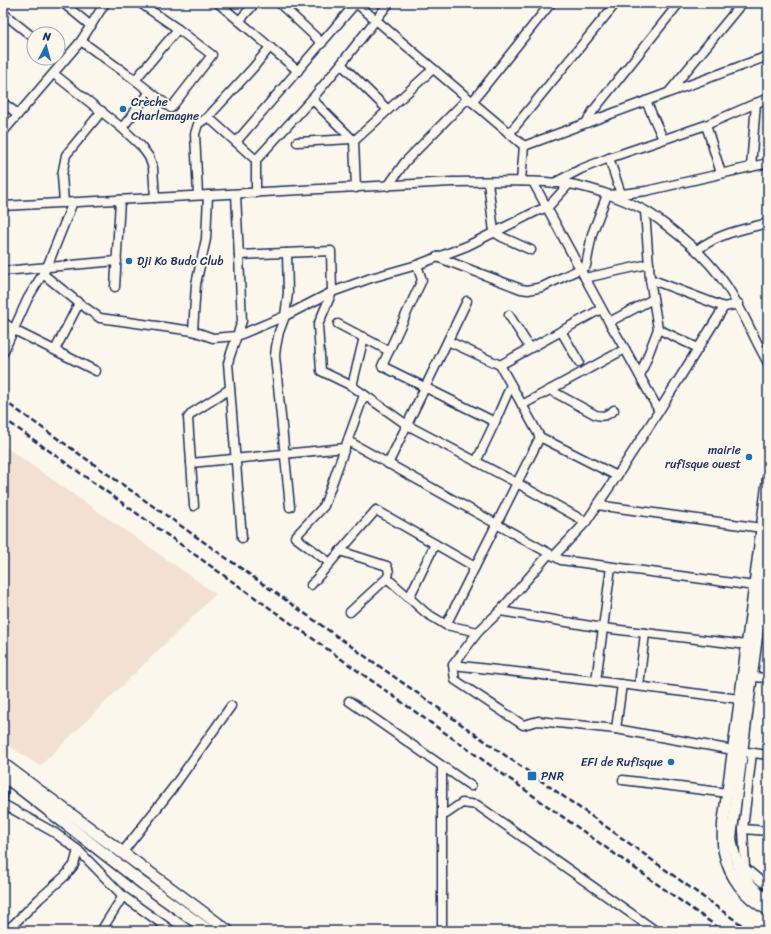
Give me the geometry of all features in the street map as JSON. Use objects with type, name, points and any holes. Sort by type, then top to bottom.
[{"type":"highway","points":[[3,764],[228,931]]},
{"type":"highway","points":[[3,775],[142,883],[209,931]]},
{"type":"main road","points":[[768,478],[740,699],[742,751],[728,793],[722,841],[728,868],[735,880],[745,894],[768,910]]},
{"type":"main road","points":[[768,551],[766,578],[731,838],[733,852],[739,868],[744,871],[747,881],[758,894],[768,899]]},
{"type":"street","points":[[63,3],[91,26]]},
{"type":"street","points":[[66,54],[81,41],[104,3]]},
{"type":"street","points":[[81,41],[171,108],[212,55],[140,3]]},
{"type":"street","points":[[218,3],[298,71]]},
{"type":"street","points":[[239,21],[255,3]]},
{"type":"street","points":[[278,3],[322,43]]},
{"type":"street","points":[[236,142],[356,3],[524,146]]},
{"type":"street","points":[[256,193],[256,160],[342,64],[389,3]]},
{"type":"street","points":[[388,186],[405,162],[470,100],[551,3]]},
{"type":"street","points":[[509,134],[616,3]]},
{"type":"street","points":[[586,123],[593,111],[679,3]]},
{"type":"street","points":[[669,93],[742,3]]},
{"type":"street","points":[[3,13],[26,32]]},
{"type":"street","points":[[135,80],[178,29]]},
{"type":"street","points":[[198,196],[195,134],[198,124],[208,118],[270,47]]},
{"type":"street","points":[[524,146],[768,56]]},
{"type":"street","points":[[342,64],[388,110]]},
{"type":"street","points":[[3,132],[54,74],[58,66]]},
{"type":"street","points":[[297,142],[353,140],[433,69]]},
{"type":"street","points":[[54,74],[122,128],[141,146],[149,157],[154,168],[154,198]]},
{"type":"street","points":[[122,128],[150,92]]},
{"type":"street","points":[[554,183],[581,169],[706,125],[768,98]]},
{"type":"street","points":[[312,99],[353,140],[356,188]]},
{"type":"street","points":[[646,101],[663,139]]},
{"type":"street","points":[[3,103],[18,114]]},
{"type":"street","points":[[751,167],[756,103]]},
{"type":"street","points":[[64,203],[62,175],[66,155],[102,112]]},
{"type":"street","points":[[208,118],[256,160]]},
{"type":"street","points":[[706,125],[721,174]]},
{"type":"street","points":[[521,181],[524,146]]},
{"type":"street","points":[[609,158],[621,194]]},
{"type":"street","points":[[607,195],[646,191],[768,164]]},
{"type":"street","points":[[3,206],[452,182],[521,181],[569,184],[607,195],[645,211],[663,223],[697,250],[726,284],[739,304],[768,363]]},
{"type":"street","points":[[488,182],[494,232]]},
{"type":"street","points":[[533,182],[548,207],[601,309],[659,411]]},
{"type":"street","points":[[45,271],[79,303],[100,318],[193,331],[213,338],[237,336],[285,316],[332,292],[371,278],[417,265],[466,246],[548,207],[569,184]]},
{"type":"street","points":[[236,194],[242,321],[228,363],[242,538]]},
{"type":"street","points":[[193,331],[196,284],[206,239],[208,195]]},
{"type":"street","points":[[437,257],[521,289],[528,290],[542,287],[586,266],[592,234],[607,195]]},
{"type":"street","points":[[115,287],[120,200]]},
{"type":"street","points":[[3,353],[28,298],[45,271],[73,202]]},
{"type":"street","points":[[640,376],[658,329],[650,279],[645,211]]},
{"type":"street","points":[[697,250],[718,237],[768,223]]},
{"type":"street","points":[[494,232],[530,250]]},
{"type":"street","points":[[239,255],[331,251],[332,292],[318,325],[321,371],[352,386],[407,425],[517,483],[586,522]]},
{"type":"street","points":[[287,253],[288,293],[285,316],[279,332],[274,356],[290,507]]},
{"type":"street","points":[[3,271],[45,271],[117,260]]},
{"type":"street","points":[[585,278],[649,264]]},
{"type":"street","points":[[417,265],[422,280],[382,366],[495,422]]},
{"type":"street","points":[[650,279],[724,307],[739,304]]},
{"type":"street","points":[[609,322],[653,299]]},
{"type":"street","points":[[388,464],[467,301]]},
{"type":"street","points":[[55,350],[79,303]]},
{"type":"street","points":[[724,307],[659,411],[586,522],[478,632],[453,665],[455,680],[523,725],[538,720],[616,729],[768,755]]},
{"type":"street","points":[[500,365],[601,309]]},
{"type":"street","points":[[509,315],[530,348]]},
{"type":"street","points":[[3,322],[14,330],[96,371]]},
{"type":"street","points":[[338,324],[389,351]]},
{"type":"street","points":[[658,329],[698,348]]},
{"type":"street","points":[[561,331],[579,362]]},
{"type":"street","points":[[352,386],[364,337]]},
{"type":"street","points":[[448,341],[500,365],[540,437],[617,476]]},
{"type":"street","points":[[522,405],[625,349]]},
{"type":"street","points":[[476,462],[511,385]]},
{"type":"street","points":[[194,506],[188,418],[192,413],[230,389]]},
{"type":"street","points":[[550,390],[596,415],[607,415],[614,410]]},
{"type":"street","points":[[330,563],[295,536],[324,506],[364,395]]},
{"type":"street","points":[[446,625],[540,437]]},
{"type":"street","points":[[191,463],[284,454],[347,444],[388,464],[560,560],[755,586]]},
{"type":"street","points":[[597,504],[762,528]]},
{"type":"street","points":[[311,585],[376,510],[475,567]]},
{"type":"street","points":[[409,598],[435,544]]},
{"type":"street","points":[[340,551],[387,566],[390,571],[387,578],[350,612]]},
{"type":"street","points":[[596,681],[611,567]]},
{"type":"street","points":[[387,578],[426,613],[446,625],[478,632]]},
{"type":"street","points":[[500,611],[603,628],[747,645]]},
{"type":"street","points":[[639,686],[645,632]]},
{"type":"street","points":[[453,665],[740,699]]},
{"type":"street","points":[[752,677],[768,678]]},
{"type":"street","points":[[616,729],[622,684]]},
{"type":"street","points":[[349,701],[471,786]]},
{"type":"street","points":[[122,853],[172,789],[232,706]]},
{"type":"street","points":[[742,751],[744,871],[768,885]]},
{"type":"street","points":[[442,766],[442,931]]},
{"type":"street","points":[[623,780],[728,793]]},
{"type":"street","points":[[3,785],[3,797]]},
{"type":"street","points":[[442,814],[446,814],[462,803],[477,805],[656,931]]},
{"type":"street","points":[[3,804],[54,833],[78,850],[123,896],[172,931]]},
{"type":"street","points":[[743,829],[768,831]]},
{"type":"street","points":[[5,931],[13,925],[38,899],[65,876],[74,865],[78,850]]},
{"type":"street","points":[[101,931],[123,896]]},
{"type":"street","points":[[157,931],[163,924]]},
{"type":"shaded area","points":[[3,445],[216,594],[40,766],[3,742]]},
{"type":"railway","points":[[3,400],[608,828],[750,931]]},
{"type":"railway","points":[[3,418],[723,931]]},
{"type":"place","name":"Crèche Charlemagne","points":[[123,109]]},
{"type":"place","name":"Dji Ko Budo Club","points":[[129,261]]},
{"type":"place","name":"mairie rufisque ouest","points":[[749,457]]},
{"type":"place","name":"EFI de Rufisque","points":[[671,762]]},
{"type":"place","name":"PNR","points":[[532,776]]}]
